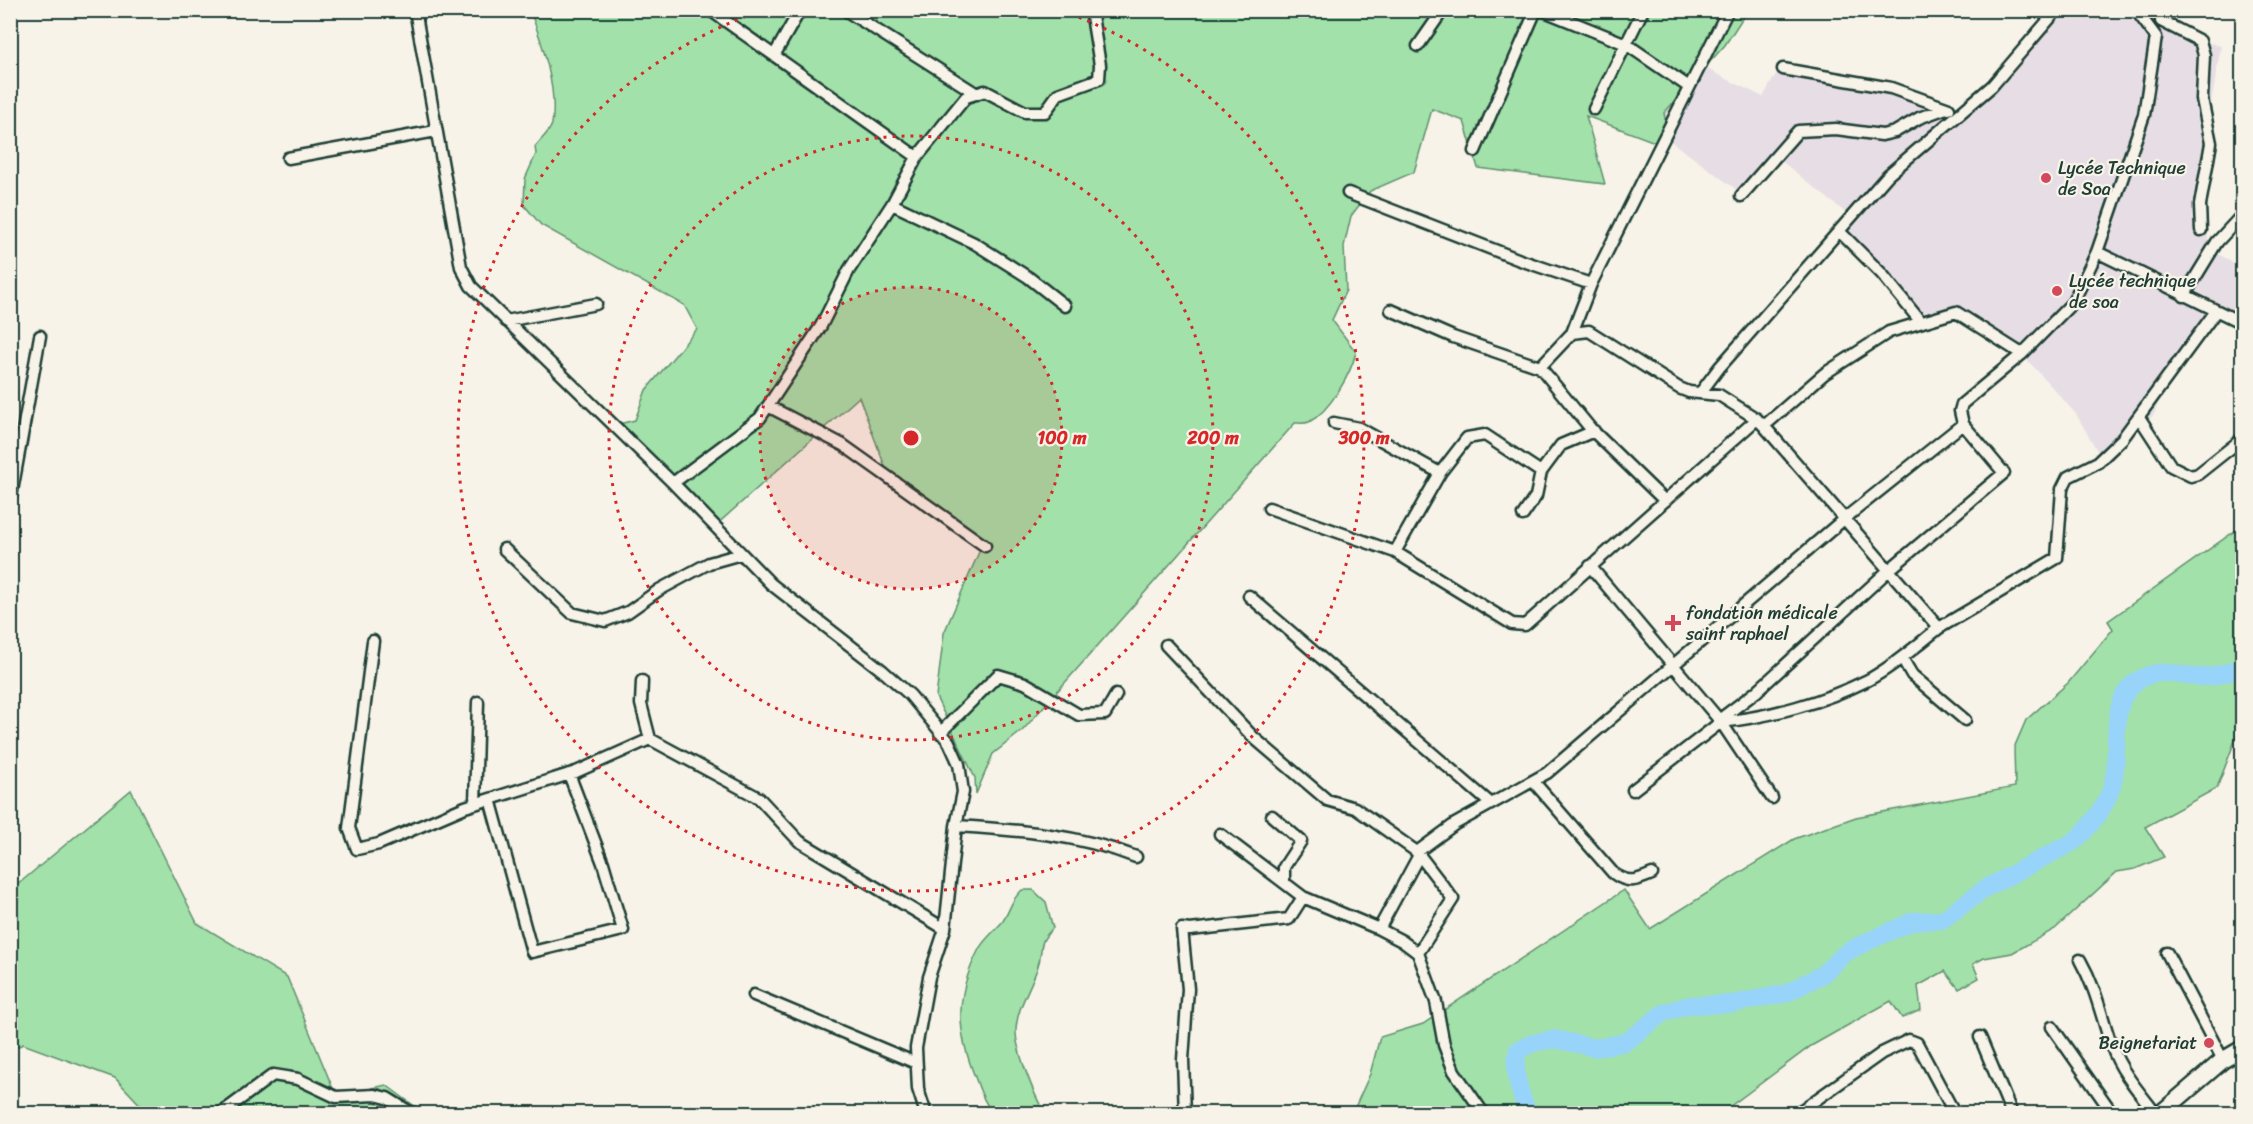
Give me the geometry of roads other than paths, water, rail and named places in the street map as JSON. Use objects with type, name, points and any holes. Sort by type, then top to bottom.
[{"type":"main road","points":[[2158,1113],[2223,1060],[2241,1052]]},
{"type":"street","points":[[415,10],[461,267],[471,286],[674,483],[771,584],[910,695],[934,721],[940,733],[949,742],[959,764],[963,792],[956,826],[945,929],[920,1017],[916,1063],[918,1089],[926,1113]]},
{"type":"street","points":[[710,10],[917,157]]},
{"type":"street","points":[[775,54],[800,10]]},
{"type":"street","points":[[845,10],[977,94]]},
{"type":"street","points":[[674,483],[760,418],[821,326],[849,270],[892,204],[917,157],[966,97],[985,91],[1025,112],[1045,112],[1058,94],[1099,79],[1100,64],[1091,10]]},
{"type":"street","points":[[1418,46],[1443,10]]},
{"type":"street","points":[[1475,151],[1536,10]]},
{"type":"street","points":[[1542,10],[1626,44],[1689,87]]},
{"type":"street","points":[[1594,109],[1643,10]]},
{"type":"street","points":[[1540,367],[1572,333],[1590,284],[1728,10]]},
{"type":"street","points":[[1701,392],[1719,368],[1888,176],[1992,86],[2057,10]]},
{"type":"street","points":[[1633,790],[1756,692],[1889,570],[2005,473],[1963,424],[1960,411],[1962,404],[2022,354],[2069,309],[2097,252],[2144,115],[2157,45],[2153,30],[2136,10]]},
{"type":"street","points":[[2153,30],[2161,16],[2200,41],[2204,55],[2202,99],[2211,142],[2200,205],[2201,230]]},
{"type":"street","points":[[1783,69],[1891,88],[1960,113]]},
{"type":"street","points":[[1741,196],[1798,131],[1836,129],[1882,135],[1895,132],[1919,118],[1946,108]]},
{"type":"street","points":[[288,158],[436,131]]},
{"type":"street","points":[[1348,193],[1520,260],[1590,284]]},
{"type":"street","points":[[892,204],[974,243],[1028,277],[1065,306]]},
{"type":"street","points":[[2184,296],[2217,242],[2242,215]]},
{"type":"street","points":[[1839,231],[1882,274],[1921,322]]},
{"type":"street","points":[[2097,252],[2242,323]]},
{"type":"street","points":[[506,321],[596,304]]},
{"type":"street","points":[[1390,310],[1454,337],[1540,367],[1594,431],[1665,501]]},
{"type":"street","points":[[1720,721],[1740,720],[1808,703],[1869,679],[1902,658],[1939,628],[2057,558],[2062,489],[2068,477],[2105,456],[2139,417],[2216,311]]},
{"type":"street","points":[[1269,508],[1395,552],[1518,626],[1525,625],[1665,501],[1760,422],[1824,374],[1895,328],[1956,312],[2022,354]]},
{"type":"street","points":[[1572,333],[1589,330],[1679,388],[1689,392],[1719,395],[1760,422],[1939,628]]},
{"type":"street","points":[[10,502],[40,336]]},
{"type":"street","points":[[768,406],[843,445],[985,546]]},
{"type":"street","points":[[2139,417],[2171,466],[2191,476],[2198,474],[2242,439]]},
{"type":"street","points":[[1334,423],[1359,428],[1440,473]]},
{"type":"street","points":[[1417,852],[1455,824],[1547,773],[1844,519],[1963,424]]},
{"type":"street","points":[[1523,514],[1536,496],[1541,472],[1561,445],[1594,431]]},
{"type":"street","points":[[1395,552],[1440,473],[1467,438],[1485,435],[1541,472]]},
{"type":"street","points":[[504,549],[572,613],[605,621],[628,612],[659,590],[709,563],[741,554]]},
{"type":"street","points":[[1590,566],[1675,664],[1720,721],[1772,798]]},
{"type":"street","points":[[1249,596],[1490,803]]},
{"type":"street","points":[[373,641],[349,828],[357,849],[379,844],[475,804],[569,774],[650,739]]},
{"type":"street","points":[[1166,645],[1253,737],[1327,800],[1355,808],[1417,852],[1453,899],[1418,953]]},
{"type":"street","points":[[1902,658],[1911,675],[1965,720]]},
{"type":"street","points":[[940,733],[998,675],[1025,683],[1079,715],[1105,714],[1116,695]]},
{"type":"street","points":[[642,681],[641,704],[650,739],[759,798],[799,841],[945,929]]},
{"type":"street","points":[[475,804],[478,702]]},
{"type":"street","points":[[490,799],[532,952],[623,930],[603,863],[569,774]]},
{"type":"street","points":[[1533,781],[1613,873],[1621,879],[1634,882],[1652,874]]},
{"type":"street","points":[[1272,816],[1301,841],[1284,867],[1284,882]]},
{"type":"street","points":[[956,826],[1004,829],[1089,840],[1136,857]]},
{"type":"street","points":[[1220,834],[1303,897],[1379,929],[1402,941],[1418,953],[1436,1002],[1444,1045],[1454,1071],[1484,1113]]},
{"type":"street","points":[[1379,929],[1418,857],[1417,852]]},
{"type":"street","points":[[1185,1113],[1183,1060],[1188,989],[1182,928],[1190,930],[1289,919],[1303,897]]},
{"type":"street","points":[[2167,953],[2223,1060]]},
{"type":"street","points":[[2080,960],[2097,993],[2113,1049],[2134,1087],[2158,1113]]},
{"type":"street","points":[[754,995],[916,1063]]},
{"type":"street","points":[[2052,1027],[2113,1113]]},
{"type":"street","points":[[1980,1037],[2012,1113]]},
{"type":"street","points":[[1796,1113],[1882,1053],[1909,1040],[1917,1044],[1955,1113]]},
{"type":"street","points":[[220,1113],[273,1075],[298,1079],[336,1097],[375,1095],[387,1098],[413,1113]]},
{"type":"waterway","points":[[1528,1114],[1516,1075],[1518,1050],[1533,1043],[1554,1039],[1596,1048],[1626,1042],[1663,1013],[1689,1005],[1731,1004],[1787,993],[1823,974],[1844,954],[1856,947],[1913,921],[1942,920],[1986,888],[2073,842],[2087,829],[2104,805],[2112,787],[2119,708],[2124,695],[2132,685],[2151,674],[2171,673],[2204,677],[2242,667]]},
{"type":"place","name":"Lycée Technique de Soa","points":[[2046,178]]},
{"type":"place","name":"Lycée technique de soa","points":[[2057,291]]},
{"type":"place","name":"fondation médicale saint raphael","points":[[1673,623]]},
{"type":"place","name":"Beignetariat","points":[[2209,1043]]}]
